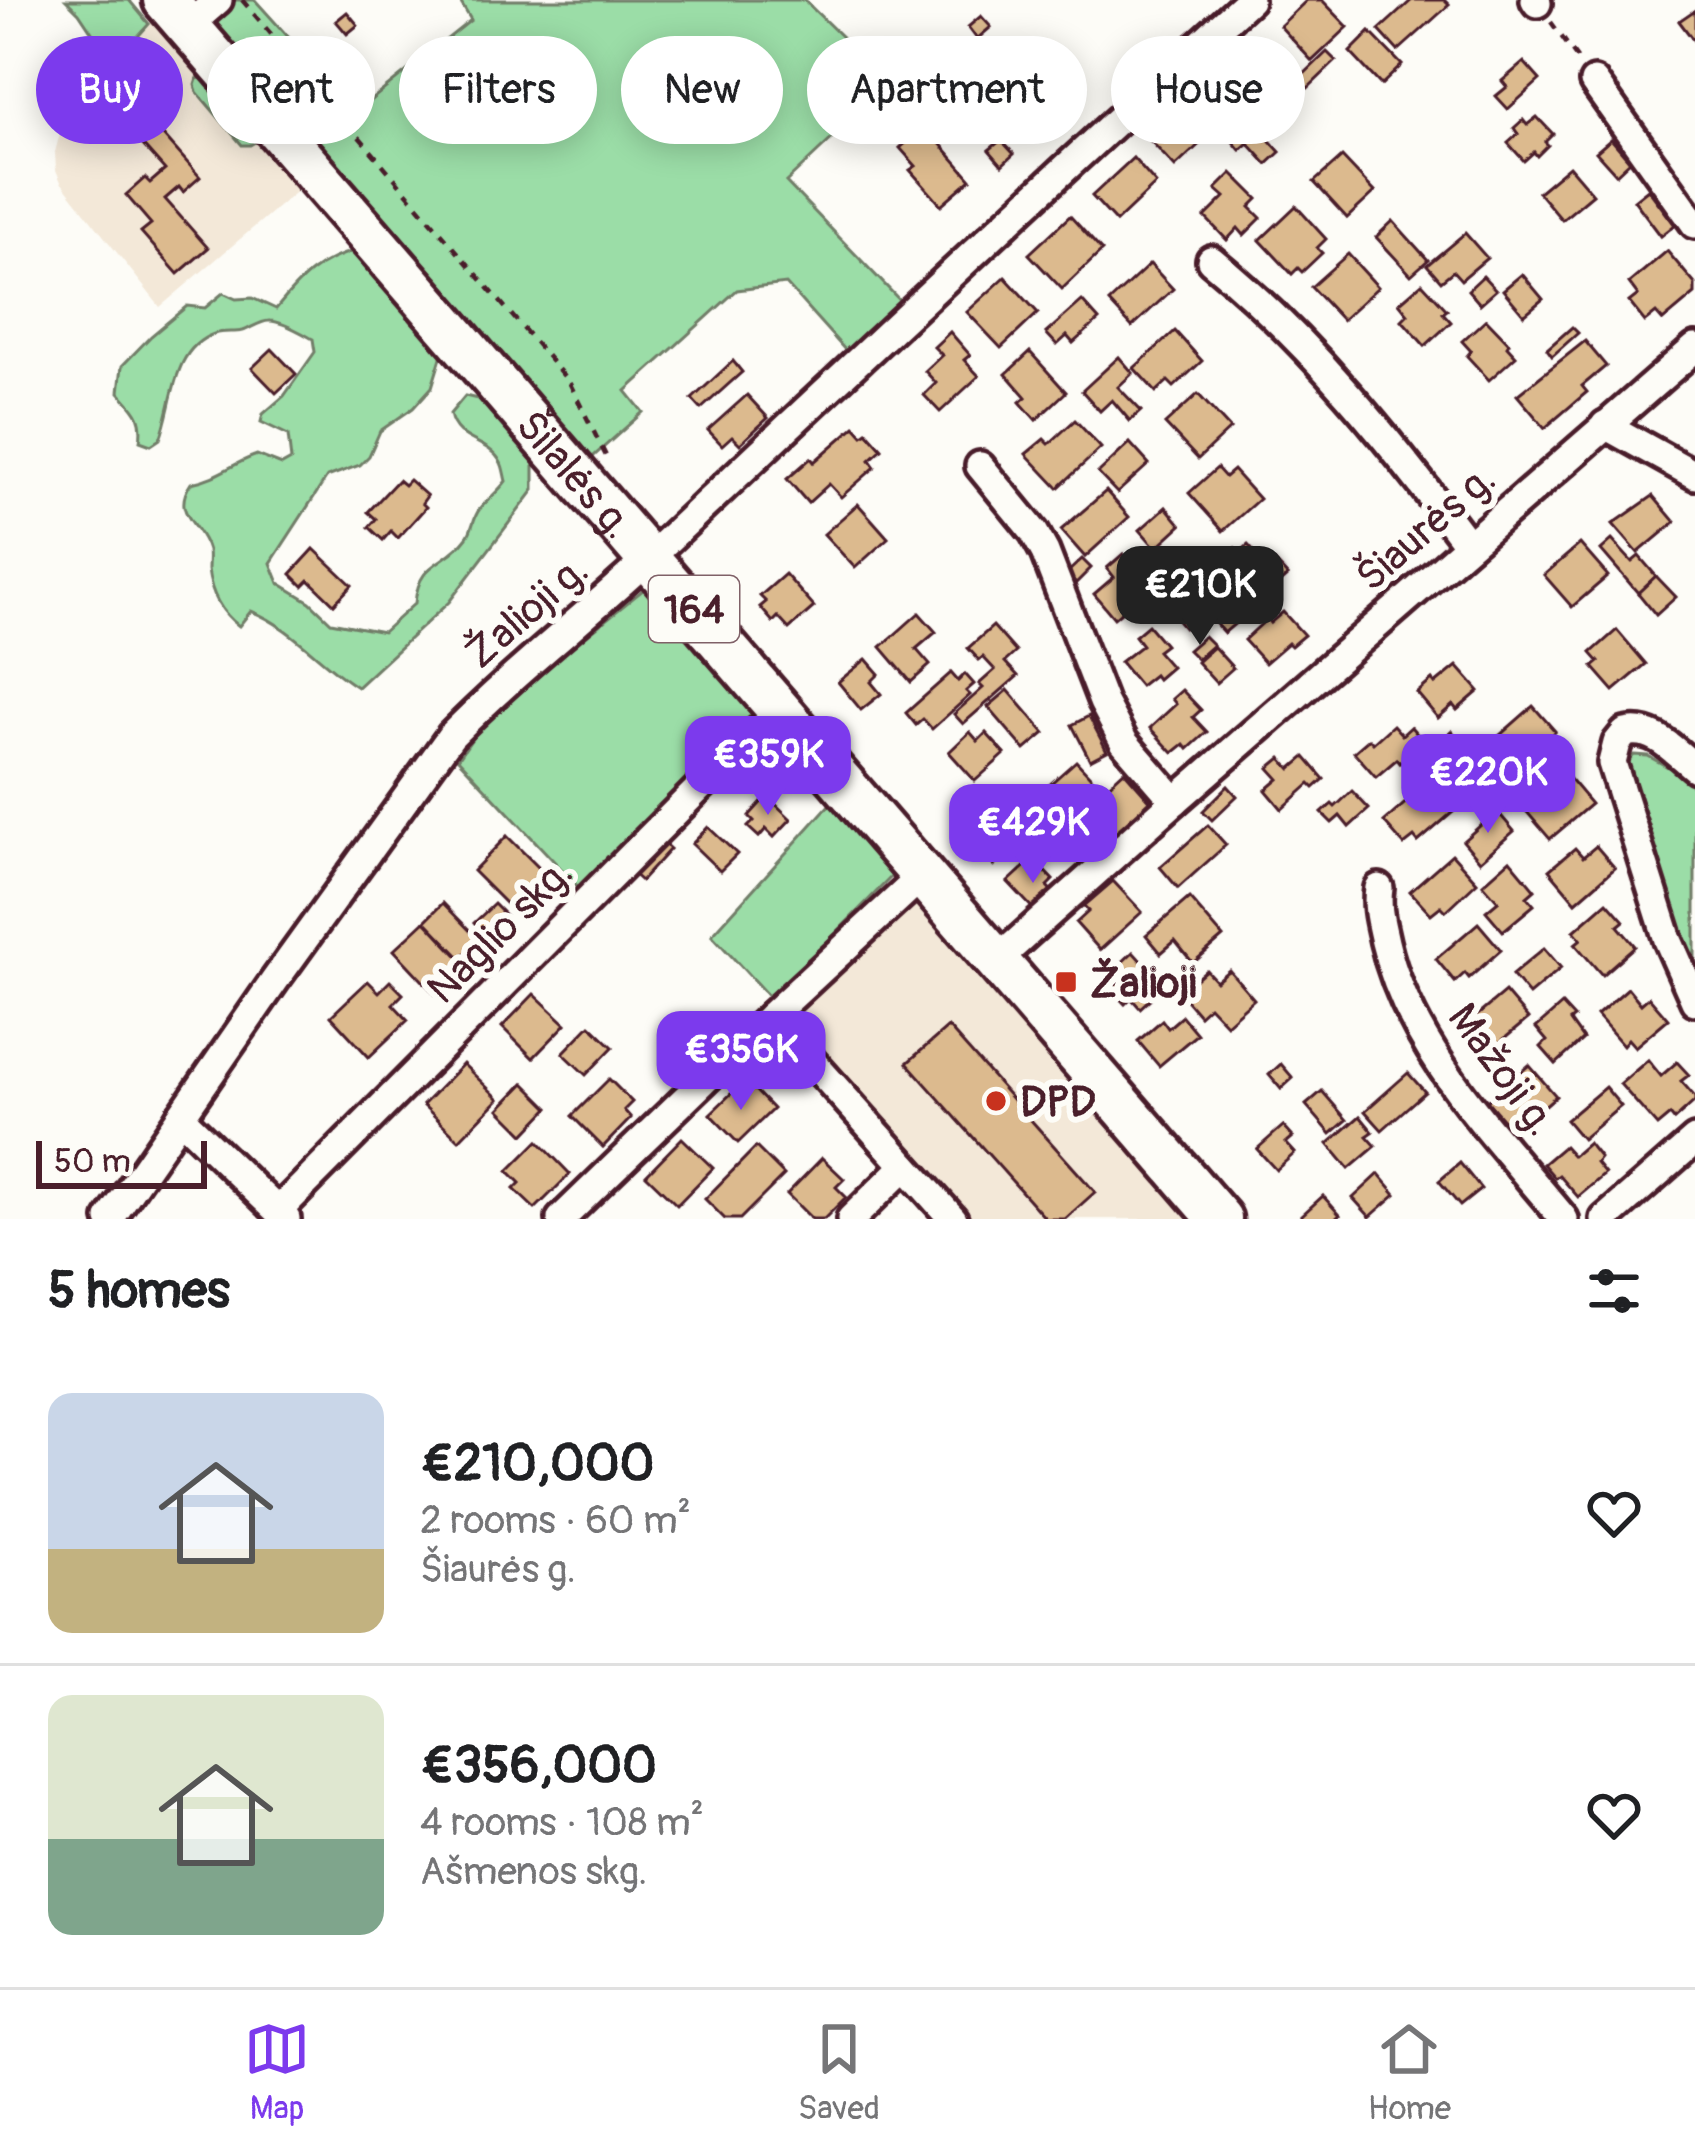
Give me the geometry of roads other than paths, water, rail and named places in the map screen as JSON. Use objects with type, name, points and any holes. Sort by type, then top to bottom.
[{"type":"main road","name":"Šilalės g.","points":[[190,8],[520,411],[1220,1219]]},
{"type":"street","name":"Žalioji g.","points":[[110,1219],[451,736],[1249,0]]},
{"type":"street","points":[[1594,82],[1695,224]]},
{"type":"street","points":[[1211,260],[1322,363],[1390,441],[1468,545]]},
{"type":"street","name":"Šiaurės g.","points":[[996,962],[1695,348]]},
{"type":"street","points":[[1605,425],[1695,475]]},
{"type":"street","points":[[980,466],[1045,552],[1103,702],[1124,742],[1175,801]]},
{"type":"street","name":"Naglio skg.","points":[[282,1215],[744,742],[782,712]]},
{"type":"street","points":[[1695,768],[1648,731],[1636,730],[1625,733],[1617,743],[1612,763],[1668,940],[1695,1001]]},
{"type":"street","points":[[561,1219],[922,876]]},
{"type":"street","name":"Mažoji g.","points":[[1379,888],[1377,905],[1388,952],[1421,1032],[1449,1078],[1564,1219]]},
{"type":"street","points":[[771,1016],[953,1219]]},
{"type":"street","points":[[180,1118],[282,1215]]},
{"type":"street","points":[[1605,1219],[1695,1139]]},
{"type":"street","points":[[851,1219],[905,1166]]},
{"type":"place","name":"Žalioji","points":[[1066,982]]},
{"type":"place","name":"DPD","points":[[996,1101]]}]
